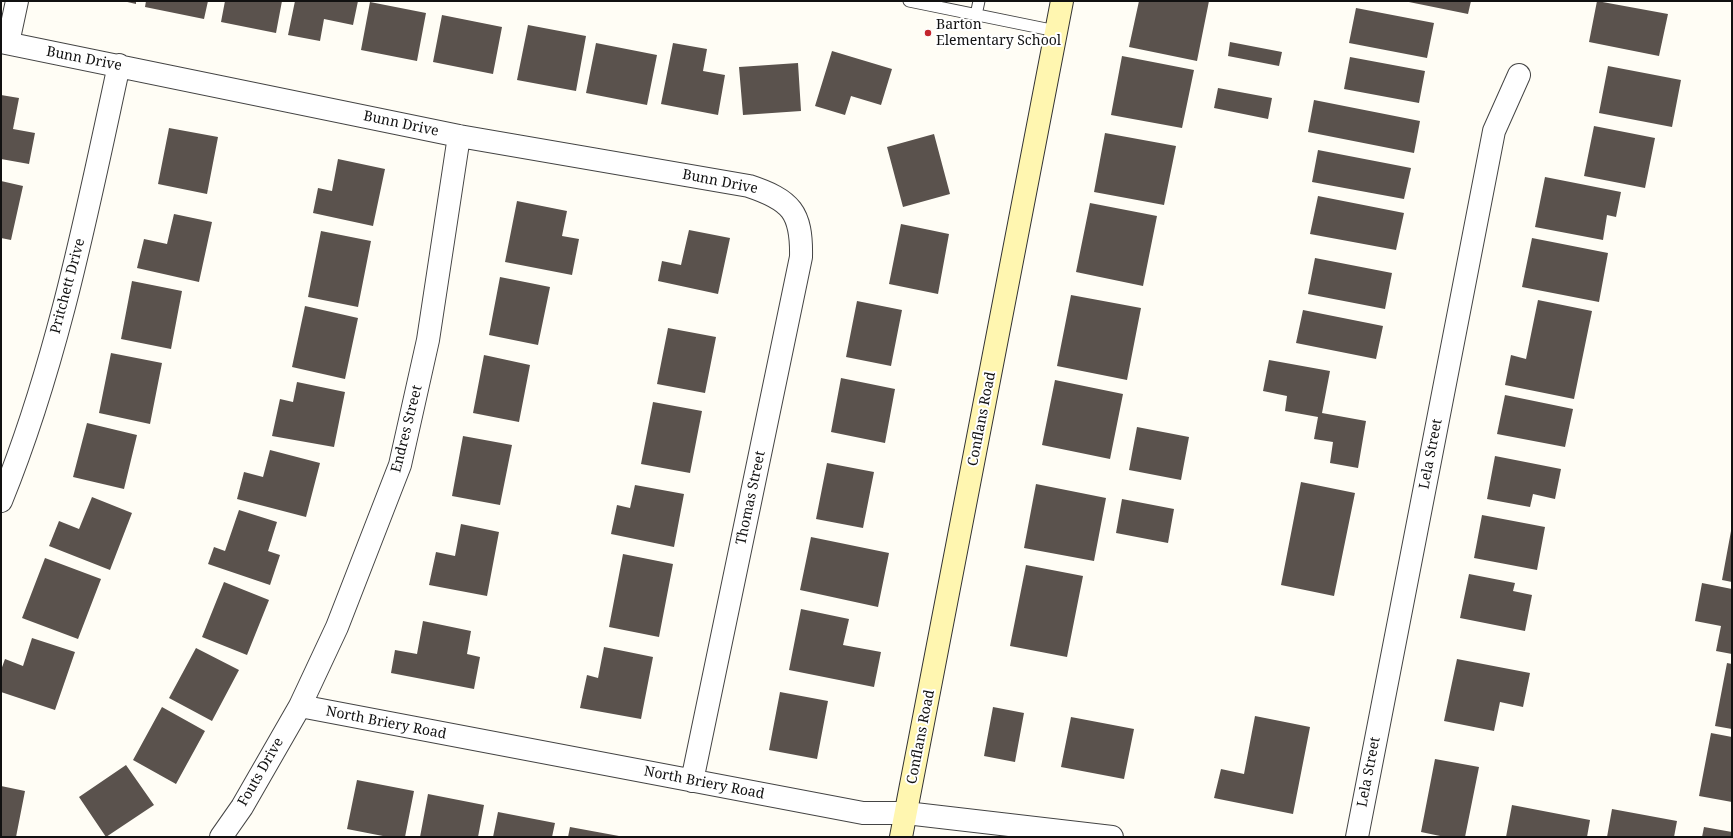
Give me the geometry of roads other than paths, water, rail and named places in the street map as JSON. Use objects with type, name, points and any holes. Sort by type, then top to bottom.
[{"type":"main road","name":"Conflans Road","points":[[901,837],[1062,1]]},
{"type":"street","points":[[5,43],[16,1]]},
{"type":"street","name":"Bunn Drive","points":[[5,43],[119,65],[459,136],[749,186],[766,192],[788,206],[796,214]]},
{"type":"street","name":"Pritchett Drive","points":[[1,501],[35,410],[68,291],[78,254],[119,65]]},
{"type":"street","name":"Lela Street","points":[[1357,837],[1494,131],[1519,75]]},
{"type":"street","name":"Endres Street","points":[[300,706],[337,627],[400,465],[428,340],[459,136]]},
{"type":"street","name":"Thomas Street","points":[[692,781],[801,257],[802,239],[796,214]]},
{"type":"street","name":"North Briery Road","points":[[300,706],[863,813],[906,813],[1112,837]]},
{"type":"street","name":"Fouts Drive","points":[[221,837],[242,807],[300,706]]},
{"type":"lane","points":[[908,1],[1056,31]]},
{"type":"lane","points":[[976,15],[979,1]]},
{"type":"place","name":"Barton Elementary School","points":[[928,33]]}]
